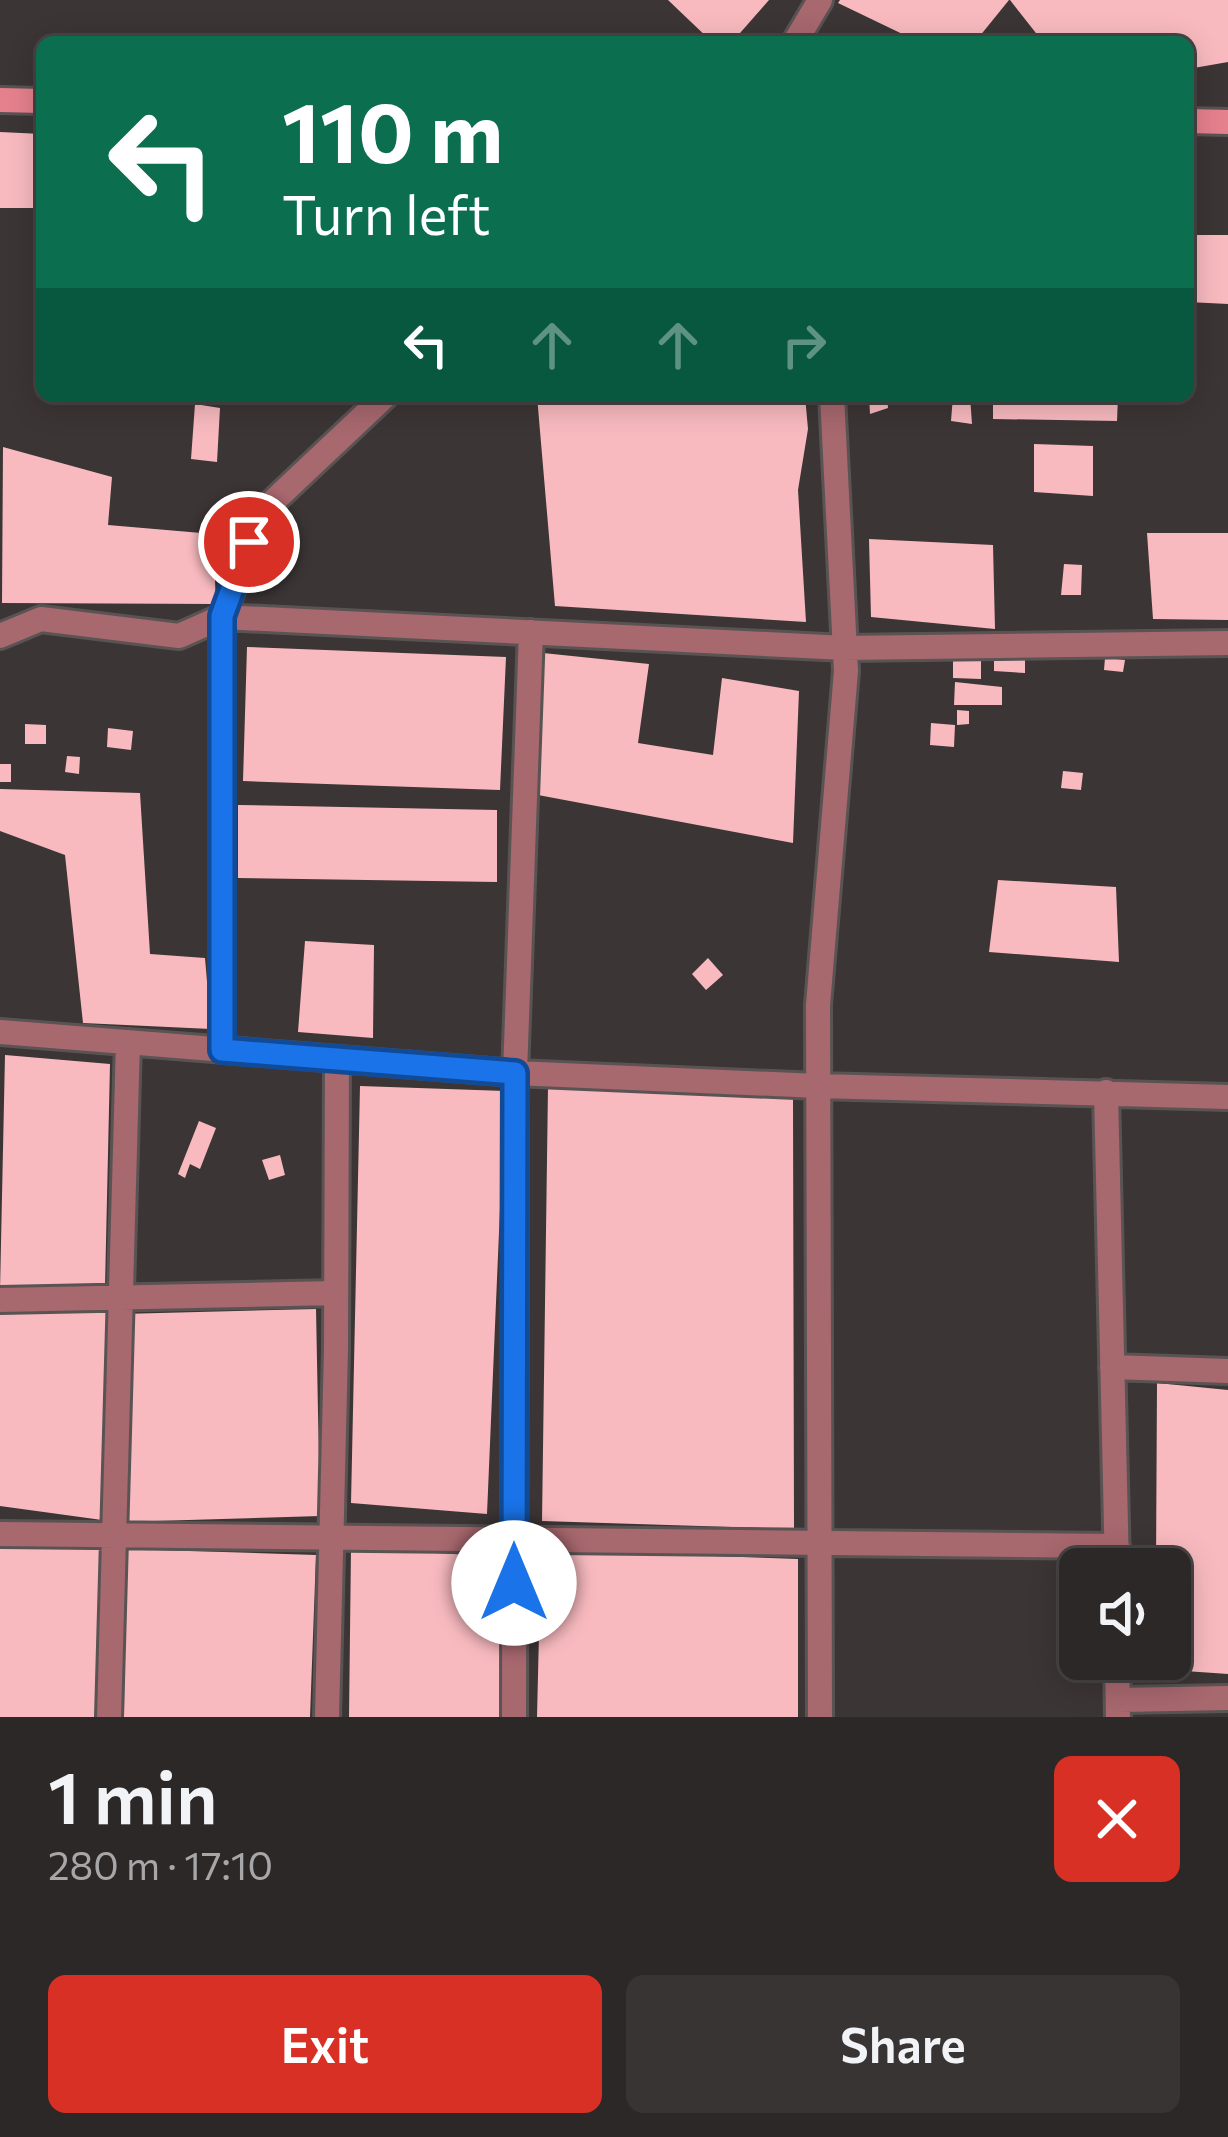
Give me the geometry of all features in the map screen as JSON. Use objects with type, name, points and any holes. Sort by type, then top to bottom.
[{"type":"street","points":[[799,36],[820,0]]},
{"type":"street","points":[[0,100],[36,101]]},
{"type":"street","points":[[1194,121],[1228,122]]},
{"type":"street","points":[[222,1050],[222,616],[262,512],[379,402]]},
{"type":"street","points":[[820,1717],[818,1005],[845,648],[832,402]]},
{"type":"street","points":[[0,636],[41,619],[178,636],[222,616],[845,648],[1228,643]]},
{"type":"street","points":[[514,1717],[515,1073],[531,632]]},
{"type":"street","points":[[0,1032],[515,1073],[1228,1097]]},
{"type":"street","points":[[110,1717],[128,1042]]},
{"type":"street","points":[[327,1717],[338,1059]]},
{"type":"street","points":[[1106,1092],[1117,1548]]},
{"type":"street","points":[[0,1300],[336,1293]]},
{"type":"street","points":[[1112,1367],[1228,1371]]},
{"type":"street","points":[[0,1534],[819,1543],[1059,1555]]},
{"type":"street","points":[[1118,1708],[1228,1698]]},
{"type":"building","points":[[668,0],[769,0],[737,36],[706,36]]},
{"type":"building","points":[[1009,0],[980,36],[907,36],[838,3]]},
{"type":"building","points":[[1010,0],[1228,0],[1228,62],[1194,68],[1194,36],[1038,36]]},
{"type":"building","points":[[0,132],[36,134],[36,208],[0,208]]},
{"type":"building","points":[[1194,235],[1228,235],[1228,304],[1194,302]]},
{"type":"building","points":[[538,402],[806,402],[808,429],[798,490],[806,622],[555,606]]},
{"type":"building","points":[[869,402],[888,402],[888,408],[870,414]]},
{"type":"building","points":[[953,402],[970,402],[972,424],[951,421]]},
{"type":"building","points":[[993,402],[1118,402],[1117,421],[993,419]]},
{"type":"building","points":[[195,404],[220,408],[217,462],[191,459]]},
{"type":"building","points":[[1034,444],[1093,446],[1093,496],[1034,492]]},
{"type":"building","points":[[3,447],[112,477],[108,525],[213,534],[216,604],[2,603]]},
{"type":"building","points":[[1147,533],[1228,533],[1228,620],[1153,619]]},
{"type":"building","points":[[869,539],[993,545],[995,629],[871,617]]},
{"type":"building","points":[[1064,564],[1082,565],[1081,595],[1061,595]]},
{"type":"building","points":[[247,647],[506,657],[500,790],[243,781]]},
{"type":"building","points":[[543,653],[649,664],[638,743],[713,755],[722,678],[799,691],[793,843],[538,795]]},
{"type":"building","points":[[953,656],[981,657],[981,679],[953,678]]},
{"type":"building","points":[[994,657],[1025,658],[1025,673],[994,671]]},
{"type":"building","points":[[1105,658],[1125,660],[1123,672],[1104,670]]},
{"type":"building","points":[[955,682],[1002,687],[1002,705],[954,705]]},
{"type":"building","points":[[957,710],[969,711],[969,724],[957,725]]},
{"type":"building","points":[[931,723],[955,725],[954,747],[930,745]]},
{"type":"building","points":[[25,724],[46,725],[46,744],[25,744]]},
{"type":"building","points":[[108,728],[133,731],[131,750],[107,747]]},
{"type":"building","points":[[67,756],[80,757],[79,774],[65,772]]},
{"type":"building","points":[[0,764],[11,764],[11,782],[0,782]]},
{"type":"building","points":[[1063,771],[1083,773],[1081,790],[1061,788]]},
{"type":"building","points":[[0,789],[140,793],[150,954],[205,958],[211,1029],[83,1023],[65,855],[0,831]]},
{"type":"building","points":[[238,805],[497,810],[497,882],[238,878]]},
{"type":"building","points":[[998,880],[1116,887],[1119,962],[989,952]]},
{"type":"building","points":[[305,941],[374,945],[373,1038],[298,1032]]},
{"type":"building","points":[[708,958],[723,975],[706,990],[692,974]]},
{"type":"building","points":[[5,1055],[110,1064],[105,1287],[0,1291]]},
{"type":"building","points":[[360,1086],[505,1091],[487,1514],[351,1503]]},
{"type":"building","points":[[548,1087],[793,1098],[794,1529],[542,1521]]},
{"type":"building","points":[[199,1121],[216,1128],[200,1169],[190,1164],[185,1178],[178,1174]]},
{"type":"building","points":[[280,1155],[285,1175],[269,1180],[262,1160]]},
{"type":"building","points":[[0,1303],[107,1312],[102,1520],[0,1506]]},
{"type":"building","points":[[316,1309],[320,1516],[120,1522],[121,1314]]},
{"type":"building","points":[[1157,1383],[1228,1390],[1228,1674],[1191,1671],[1191,1548],[1156,1548]]},
{"type":"building","points":[[0,1543],[108,1550],[103,1717],[0,1717]]},
{"type":"building","points":[[351,1548],[504,1557],[500,1717],[349,1717]]},
{"type":"building","points":[[125,1549],[316,1555],[310,1717],[124,1717]]},
{"type":"building","points":[[541,1550],[798,1559],[798,1717],[537,1717]]},
{"type":"route","points":[[249,542],[222,616],[222,1050],[515,1073],[514,1583]]}]
